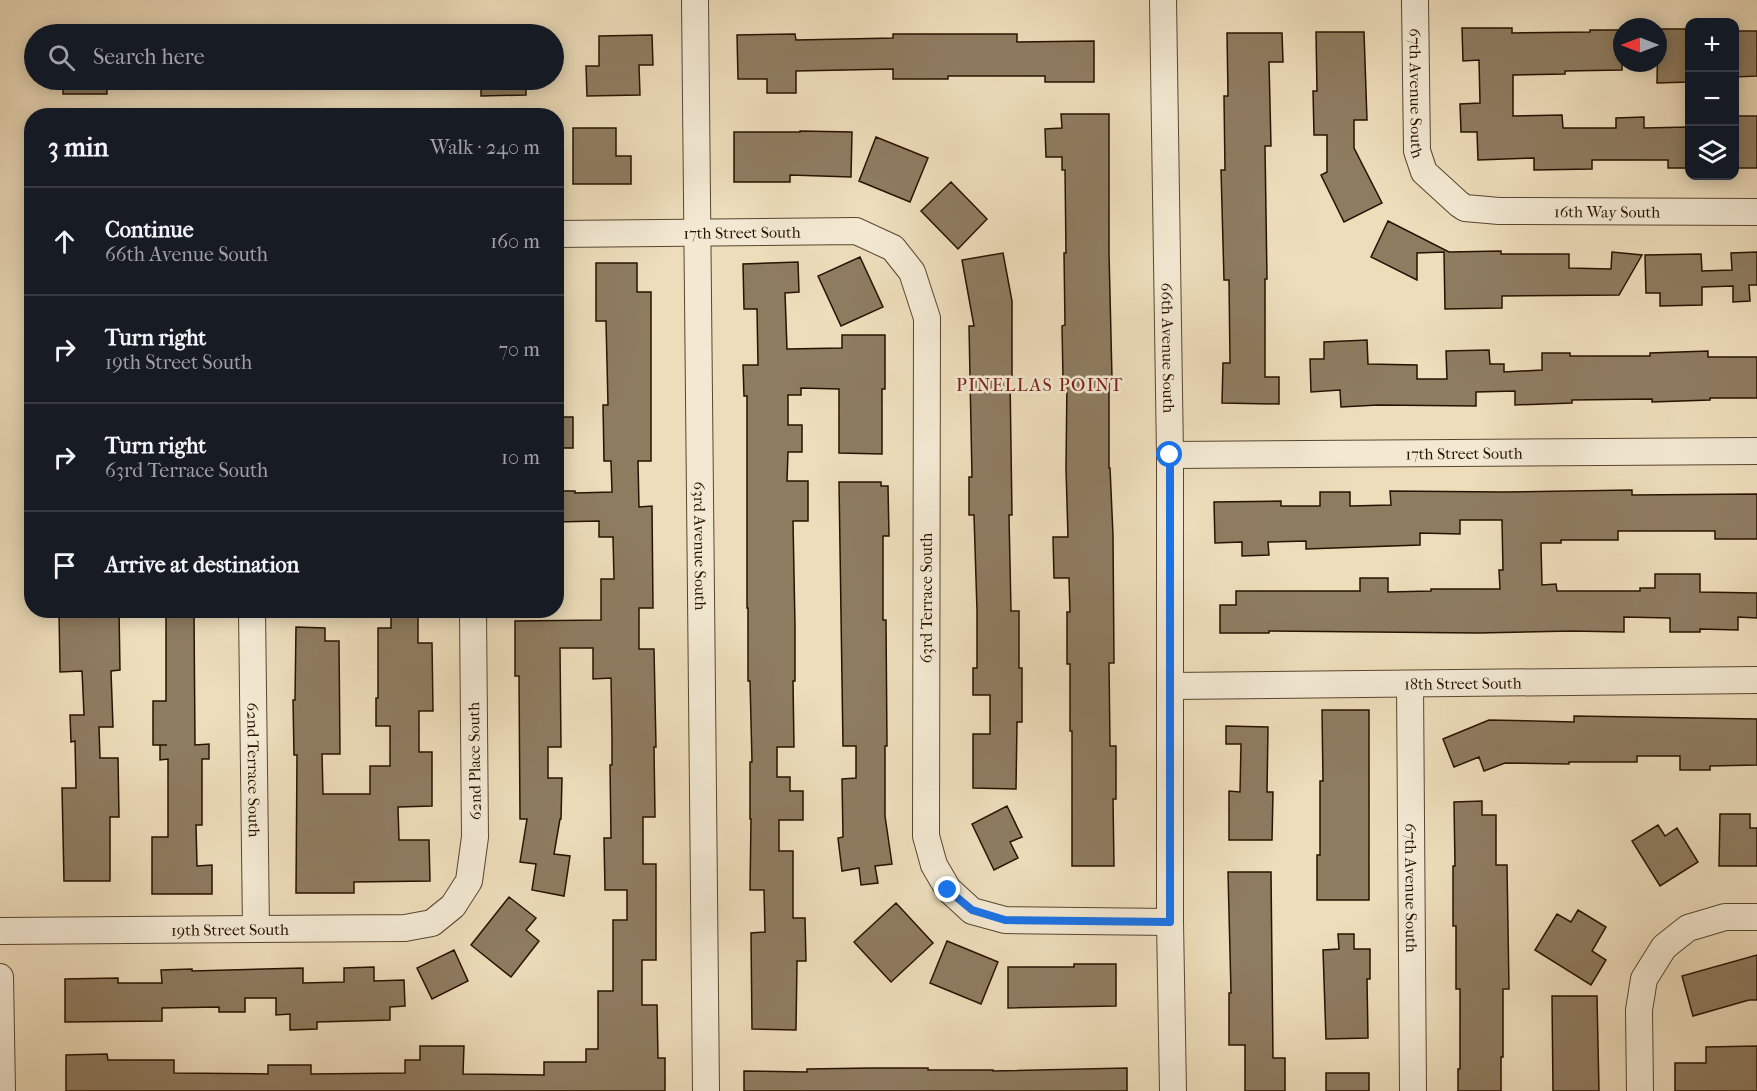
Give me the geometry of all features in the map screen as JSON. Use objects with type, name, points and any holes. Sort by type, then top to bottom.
[{"type":"street","name":"63rd Avenue South","points":[[695,0],[706,1091]]},
{"type":"street","name":"66th Avenue South","points":[[1163,0],[1170,455],[1170,922],[1173,1091]]},
{"type":"street","name":"67th Avenue South","points":[[1415,0],[1416,152],[1424,172],[1459,204]]},
{"type":"street","name":"16th Way South","points":[[1459,204],[1465,208],[1499,211],[1757,212]]},
{"type":"street","name":"17th Street South","points":[[564,234],[856,231],[893,248],[912,272]]},
{"type":"street","name":"63rd Terrace South","points":[[912,272],[927,318],[926,836],[934,865],[948,890],[972,910],[1005,920],[1170,922]]},
{"type":"street","name":"17th Street South","points":[[1170,455],[1757,451]]},
{"type":"street","name":"62nd Terrace South","points":[[252,618],[256,929]]},
{"type":"street","name":"62nd Place South","points":[[453,906],[469,880],[475,837],[473,618]]},
{"type":"street","name":"18th Street South","points":[[1171,686],[1757,680]]},
{"type":"street","name":"67th Avenue South","points":[[1410,684],[1413,1091]]},
{"type":"street","name":"19th Street South","points":[[0,931],[405,928],[432,923],[453,906]]},
{"type":"street","points":[[1640,1091],[1639,1010],[1644,979],[1664,947],[1688,928],[1725,917],[1757,917]]},
{"type":"street","points":[[0,977],[2,1091]]},
{"type":"building","points":[[1462,28],[1512,28],[1512,33],[1613,30],[1613,70],[1513,75],[1513,116],[1562,115],[1563,128],[1616,128],[1616,118],[1644,117],[1644,128],[1685,127],[1685,168],[1668,168],[1668,160],[1592,160],[1592,169],[1534,170],[1534,158],[1478,160],[1477,132],[1461,132],[1460,104],[1480,103],[1479,60],[1463,61]]},
{"type":"building","points":[[1667,29],[1685,29],[1685,82],[1657,83],[1657,72],[1667,72]]},
{"type":"building","points":[[1739,31],[1757,31],[1757,76],[1739,77]]},
{"type":"building","points":[[1316,32],[1364,32],[1367,120],[1354,120],[1354,148],[1382,203],[1344,222],[1321,175],[1327,172],[1327,135],[1314,135],[1313,91],[1317,91]]},
{"type":"building","points":[[1227,33],[1282,33],[1283,62],[1269,62],[1271,146],[1265,146],[1267,279],[1265,279],[1265,377],[1279,377],[1279,404],[1222,403],[1223,363],[1230,363],[1229,280],[1224,280],[1221,170],[1225,170],[1224,96],[1228,96]]},
{"type":"building","points":[[795,34],[796,40],[893,38],[893,34],[1017,34],[1017,42],[1094,41],[1094,82],[1045,82],[1045,76],[948,76],[948,79],[893,79],[893,69],[796,71],[796,93],[767,93],[767,79],[738,79],[737,35]]},
{"type":"building","points":[[652,35],[653,65],[639,65],[640,95],[587,96],[586,66],[599,66],[599,36]]},
{"type":"building","points":[[63,90],[107,90],[107,94],[63,94]]},
{"type":"building","points":[[481,90],[526,90],[526,95],[481,96]]},
{"type":"building","points":[[1061,114],[1109,114],[1112,378],[1109,378],[1109,468],[1113,535],[1114,663],[1109,663],[1110,746],[1116,746],[1116,799],[1113,799],[1114,866],[1072,866],[1072,731],[1070,731],[1070,664],[1067,664],[1069,578],[1054,578],[1053,537],[1068,537],[1067,379],[1063,379],[1062,326],[1065,325],[1065,170],[1062,170],[1062,157],[1046,157],[1045,129],[1062,128]]},
{"type":"building","points":[[1739,116],[1757,116],[1757,168],[1739,168]]},
{"type":"building","points":[[573,128],[616,128],[616,156],[631,156],[631,184],[573,184]]},
{"type":"building","points":[[734,132],[852,132],[851,177],[790,175],[790,182],[734,182]]},
{"type":"building","points":[[876,137],[928,158],[910,202],[859,181]]},
{"type":"building","points":[[951,182],[987,219],[958,249],[921,211]]},
{"type":"building","points":[[1388,221],[1449,252],[1501,251],[1501,254],[1569,254],[1569,268],[1611,269],[1612,252],[1642,255],[1619,295],[1502,296],[1502,308],[1445,309],[1444,252],[1417,253],[1417,280],[1371,257]]},
{"type":"building","points":[[1757,252],[1757,285],[1749,285],[1750,301],[1733,302],[1733,286],[1702,287],[1702,305],[1660,306],[1660,293],[1646,293],[1645,255],[1701,254],[1702,271],[1732,270],[1731,253]]},
{"type":"building","points":[[1003,253],[1012,301],[1012,378],[1010,378],[1012,515],[1009,515],[1011,611],[1019,611],[1019,668],[1022,668],[1022,722],[1017,722],[1016,789],[973,788],[973,734],[990,734],[990,695],[973,695],[973,668],[977,668],[977,611],[974,515],[969,515],[969,477],[972,477],[969,326],[974,326],[962,260]]},
{"type":"building","points":[[860,257],[883,307],[841,326],[818,276]]},
{"type":"building","points":[[798,262],[799,292],[785,293],[787,349],[842,348],[842,335],[885,335],[882,454],[839,453],[839,389],[801,388],[801,395],[788,395],[788,425],[802,425],[802,452],[788,452],[787,481],[808,481],[808,521],[793,521],[794,747],[777,747],[777,777],[790,777],[790,791],[803,791],[803,820],[779,820],[779,851],[793,851],[793,918],[805,918],[806,961],[797,961],[796,1030],[752,1029],[751,933],[765,932],[764,890],[750,890],[750,762],[752,762],[747,608],[747,396],[744,396],[743,365],[758,365],[757,309],[744,309],[743,264]]},
{"type":"building","points":[[596,263],[637,263],[637,292],[651,292],[651,461],[638,461],[639,507],[652,506],[653,608],[639,608],[639,649],[654,649],[656,747],[654,747],[655,817],[643,817],[643,864],[656,864],[656,960],[642,960],[642,1005],[657,1005],[658,1058],[665,1058],[665,1091],[66,1091],[66,1055],[107,1054],[108,1060],[174,1060],[174,1073],[268,1074],[268,1065],[311,1065],[311,1074],[405,1073],[405,1060],[420,1060],[420,1046],[464,1046],[463,1074],[544,1075],[544,1062],[586,1062],[586,1049],[598,1049],[598,991],[613,991],[613,920],[627,920],[627,890],[605,890],[604,838],[611,838],[611,678],[593,679],[593,648],[560,648],[561,747],[548,747],[548,778],[562,778],[561,819],[554,854],[570,856],[564,896],[532,890],[536,864],[520,862],[527,819],[520,819],[519,676],[515,676],[515,621],[601,620],[601,579],[614,579],[613,537],[599,537],[599,521],[564,522],[564,491],[612,492],[611,461],[604,461],[603,405],[608,405],[606,321],[596,321]]},
{"type":"building","points":[[1367,340],[1368,364],[1417,365],[1417,379],[1447,379],[1446,351],[1489,350],[1490,364],[1504,364],[1504,372],[1542,370],[1542,353],[1570,353],[1570,356],[1650,356],[1650,353],[1708,351],[1708,357],[1757,357],[1757,398],[1652,402],[1652,399],[1572,400],[1572,403],[1515,405],[1515,391],[1476,392],[1476,406],[1341,407],[1340,390],[1311,392],[1310,359],[1324,359],[1324,342]]},
{"type":"building","points":[[564,417],[573,417],[573,448],[564,448]]},
{"type":"building","points":[[839,482],[881,482],[881,486],[888,486],[889,536],[883,536],[887,746],[885,746],[885,816],[892,864],[875,866],[878,883],[861,885],[859,868],[842,871],[838,838],[843,837],[842,779],[856,778],[856,746],[843,746]]},
{"type":"building","points":[[1632,490],[1632,495],[1757,494],[1757,539],[1715,539],[1715,531],[1618,531],[1618,540],[1561,540],[1561,543],[1541,543],[1542,585],[1556,584],[1557,591],[1640,591],[1640,588],[1655,588],[1655,574],[1700,574],[1700,592],[1757,593],[1757,618],[1738,617],[1738,630],[1700,629],[1700,632],[1670,632],[1670,618],[1624,617],[1624,632],[1269,631],[1269,633],[1220,633],[1220,605],[1236,605],[1236,591],[1360,591],[1360,578],[1388,578],[1388,592],[1431,591],[1431,589],[1500,589],[1499,570],[1503,570],[1502,520],[1460,520],[1460,534],[1420,533],[1420,545],[1306,549],[1306,541],[1268,542],[1269,555],[1242,556],[1242,542],[1215,543],[1214,502],[1281,501],[1281,506],[1320,506],[1320,492],[1350,492],[1350,506],[1391,505],[1390,491]]},
{"type":"building","points":[[59,618],[119,618],[120,670],[111,671],[113,727],[99,727],[100,758],[118,758],[119,817],[110,817],[110,881],[64,881],[62,788],[76,788],[75,741],[71,742],[70,715],[84,715],[82,671],[60,672]]},
{"type":"building","points":[[166,618],[194,618],[195,745],[209,744],[209,759],[202,759],[202,825],[196,825],[197,866],[212,865],[212,894],[152,894],[152,837],[168,837],[168,759],[160,760],[160,745],[153,745],[153,701],[166,701]]},
{"type":"building","points":[[391,618],[418,618],[418,643],[432,643],[433,711],[419,711],[419,752],[432,752],[432,806],[398,807],[399,840],[429,840],[430,881],[354,882],[354,893],[296,893],[297,755],[294,755],[293,700],[295,700],[296,627],[325,628],[325,641],[339,641],[340,754],[322,754],[323,794],[370,794],[370,766],[390,766],[390,726],[376,726],[376,698],[378,698],[378,628],[391,628]]},
{"type":"building","points":[[1322,710],[1369,710],[1369,900],[1317,900],[1317,855],[1320,855],[1320,781],[1323,781]]},
{"type":"building","points":[[1574,716],[1757,719],[1757,765],[1710,766],[1710,770],[1680,770],[1680,756],[1637,756],[1637,762],[1505,763],[1484,771],[1479,757],[1454,767],[1443,739],[1489,720],[1574,722]]},
{"type":"building","points":[[1226,726],[1268,727],[1267,792],[1273,792],[1272,840],[1229,840],[1229,791],[1240,792],[1241,744],[1226,744]]},
{"type":"building","points":[[1482,801],[1482,815],[1496,815],[1496,865],[1507,865],[1509,989],[1503,989],[1501,1091],[1458,1091],[1460,989],[1456,989],[1456,926],[1453,926],[1454,802]]},
{"type":"building","points":[[1007,806],[1022,837],[1010,842],[1018,858],[994,870],[972,824]]},
{"type":"building","points":[[1720,814],[1750,814],[1750,828],[1757,828],[1757,866],[1719,866]]},
{"type":"building","points":[[1658,825],[1665,836],[1677,828],[1698,862],[1660,886],[1632,841]]},
{"type":"building","points":[[1228,872],[1271,872],[1273,1058],[1285,1058],[1285,1091],[1245,1091],[1245,1045],[1229,1045],[1229,993],[1231,993]]},
{"type":"building","points":[[509,897],[536,918],[526,930],[539,941],[511,977],[471,945]]},
{"type":"building","points":[[896,903],[933,943],[891,982],[854,942]]},
{"type":"building","points":[[1578,910],[1606,927],[1592,951],[1606,960],[1591,985],[1535,950],[1557,914],[1571,922]]},
{"type":"building","points":[[1338,934],[1354,934],[1354,949],[1370,949],[1370,979],[1367,979],[1368,1038],[1326,1039],[1323,950],[1339,949]]},
{"type":"building","points":[[947,941],[998,962],[981,1004],[930,983]]},
{"type":"building","points":[[454,950],[468,981],[432,999],[417,968]]},
{"type":"building","points":[[1757,955],[1757,1000],[1749,1000],[1693,1016],[1682,976]]},
{"type":"building","points":[[1074,964],[1116,964],[1116,1006],[1008,1008],[1008,967],[1074,967]]},
{"type":"building","points":[[374,967],[374,981],[404,980],[405,1006],[390,1007],[390,1020],[317,1022],[317,1029],[290,1030],[290,1014],[276,1015],[276,998],[245,998],[245,1012],[219,1012],[219,1007],[162,1008],[162,1021],[65,1022],[65,979],[118,978],[118,983],[162,983],[161,970],[303,968],[303,983],[344,982],[344,968]]},
{"type":"building","points":[[1552,996],[1597,996],[1599,1091],[1553,1091]]},
{"type":"building","points":[[1757,1046],[1757,1091],[1675,1091],[1675,1063],[1706,1063],[1706,1047]]},
{"type":"building","points":[[1127,1068],[1127,1091],[744,1091],[744,1071],[807,1072],[807,1069],[993,1071]]},
{"type":"building","points":[[1326,1073],[1369,1073],[1369,1091],[1326,1091]]},
{"type":"district","name":"PINELLAS POINT","points":[[1040,385]]},
{"type":"route","points":[[948,890],[972,910],[1005,920],[1170,922],[1170,455]]}]
